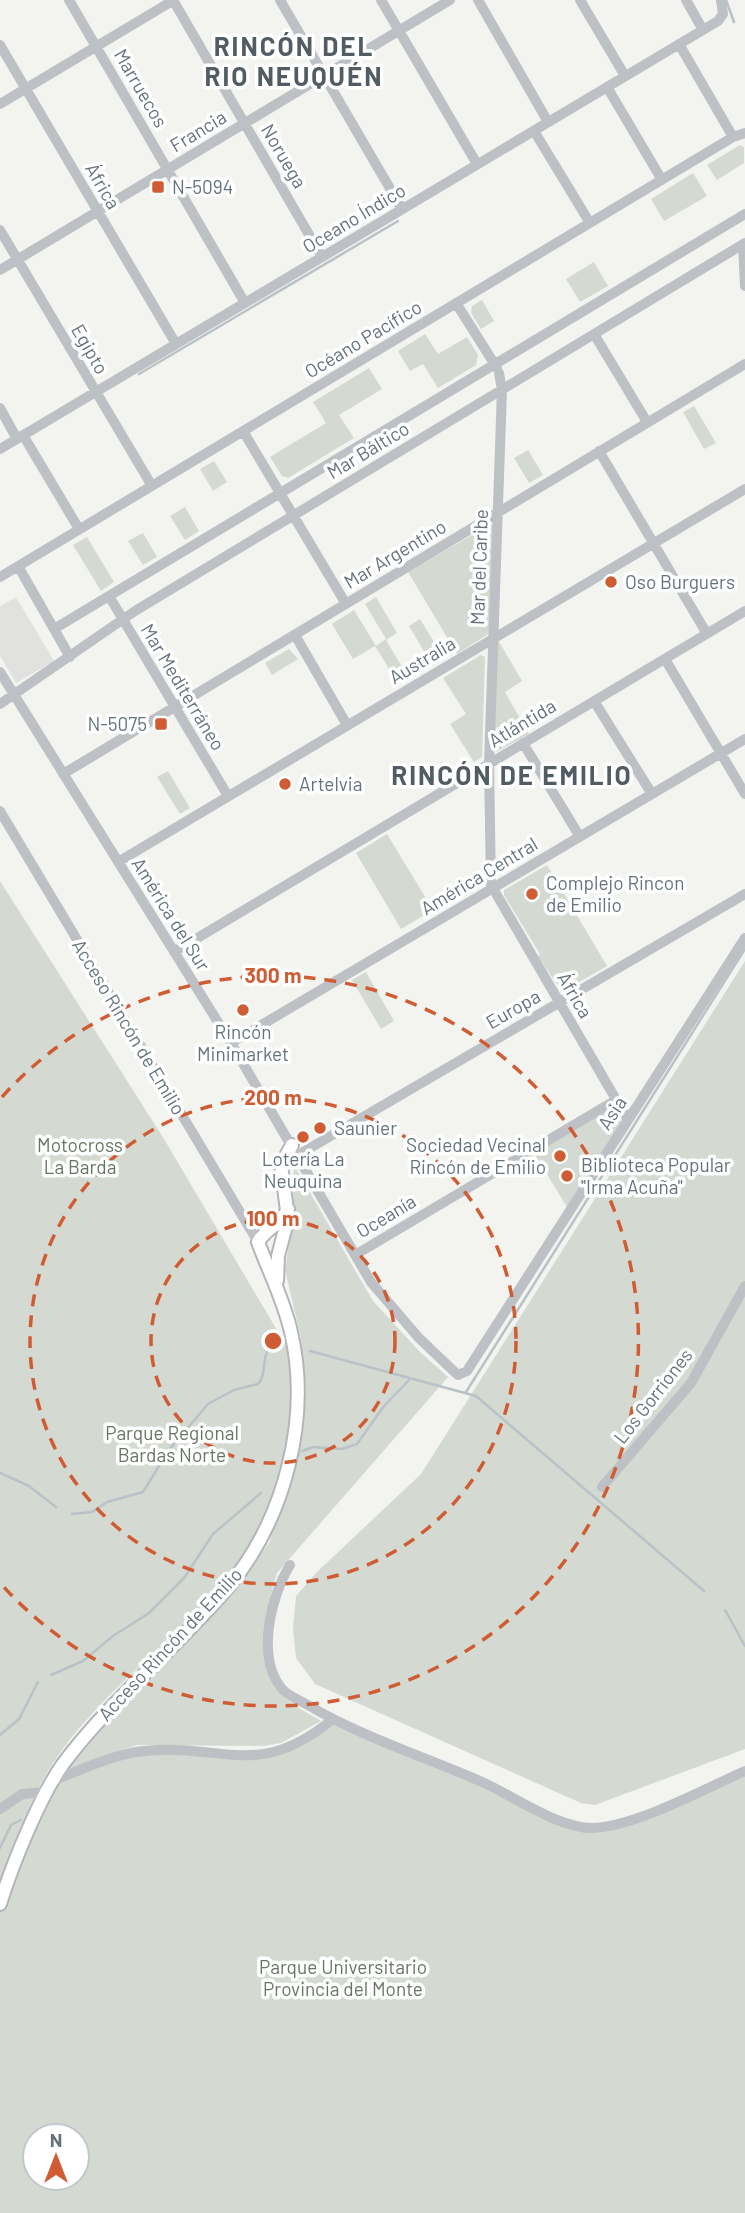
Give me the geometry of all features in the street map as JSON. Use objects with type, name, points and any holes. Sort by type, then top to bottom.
[{"type":"main road","name":"Acceso Rincón de Emilio","points":[[277,1288],[278,1256],[288,1209],[281,1165],[295,1150]]},
{"type":"main road","points":[[258,1242],[263,1234],[280,1222],[288,1209]]},
{"type":"main road","name":"Acceso Rincón de Emilio","points":[[0,1904],[48,1786],[118,1697],[228,1586],[247,1560],[271,1515],[291,1448],[297,1398],[291,1333],[277,1288],[258,1242]]},
{"type":"street","name":"Marruecos","points":[[69,0],[245,303]]},
{"type":"street","points":[[0,104],[173,0]]},
{"type":"street","name":"Noruega","points":[[173,0],[322,257]]},
{"type":"street","points":[[280,0],[402,209]]},
{"type":"street","points":[[381,0],[477,164]]},
{"type":"street","name":"Francia","points":[[0,270],[450,0]]},
{"type":"street","points":[[478,0],[548,122]]},
{"type":"street","points":[[580,0],[625,76]]},
{"type":"street","points":[[686,0],[703,30]]},
{"type":"street","name":"Oceano Índico","points":[[0,449],[703,30],[723,14],[721,0]]},
{"type":"street","points":[[679,44],[733,137]]},
{"type":"street","name":"África","points":[[0,45],[176,344]]},
{"type":"street","points":[[607,87],[662,180]]},
{"type":"street","points":[[534,131],[590,223]]},
{"type":"street","name":"Océano Pacífico","points":[[0,577],[733,137],[745,133]]},
{"type":"street","name":"Mar Báltico","points":[[54,629],[280,493],[497,368],[745,214]]},
{"type":"street","name":"Egipto","points":[[0,230],[152,486]]},
{"type":"street","points":[[744,244],[745,286]]},
{"type":"street","name":"Mar Báltico","points":[[13,695],[123,620],[744,244]]},
{"type":"street","name":"Mar del Caribe","points":[[456,303],[497,368],[502,390],[489,764],[492,888]]},
{"type":"street","points":[[594,334],[648,422]]},
{"type":"street","name":"Mar Argentino","points":[[63,774],[745,363]]},
{"type":"street","name":"Mar del Caribe","points":[[497,368],[515,382]]},
{"type":"street","points":[[0,408],[79,529]]},
{"type":"street","points":[[243,431],[346,604]]},
{"type":"street","points":[[599,452],[707,634]]},
{"type":"street","name":"Australia","points":[[118,862],[745,489]]},
{"type":"street","points":[[18,566],[70,657]]},
{"type":"street","name":"Mar Mediterráneo","points":[[108,596],[228,796]]},
{"type":"street","name":"Atlántida","points":[[174,952],[745,611]]},
{"type":"street","points":[[295,635],[347,725]]},
{"type":"street","points":[[665,659],[745,794]]},
{"type":"street","name":"América del Sur","points":[[0,672],[231,1043],[381,1296],[434,1353],[461,1375]]},
{"type":"street","points":[[0,704],[13,695]]},
{"type":"street","points":[[594,701],[652,794]]},
{"type":"street","name":"América Central","points":[[231,1043],[745,739]]},
{"type":"street","points":[[523,743],[580,837]]},
{"type":"street","name":"Acceso Rincón de Emilio","points":[[0,811],[258,1242]]},
{"type":"street","name":"África","points":[[492,888],[628,1120]]},
{"type":"street","name":"Europa","points":[[295,1150],[559,1003],[745,894]]},
{"type":"street","name":"Asia","points":[[461,1375],[467,1371],[745,938]]},
{"type":"street","name":"Oceanía","points":[[355,1255],[616,1100]]},
{"type":"street","name":"Los Gorriones","points":[[602,1487],[691,1383],[745,1286]]},
{"type":"street","points":[[290,1565],[281,1579],[272,1617],[270,1657],[273,1674],[284,1691],[333,1718],[483,1782],[551,1816],[591,1828],[623,1823],[745,1771]]},
{"type":"street","points":[[0,1810],[22,1794],[128,1753],[174,1750],[265,1756],[288,1749],[333,1718]]},
{"type":"shaded area","points":[[16,597],[54,661],[16,683],[0,656],[0,606]]},
{"type":"green space","points":[[740,145],[744,147],[744,163],[717,180],[707,165]]},
{"type":"green space","points":[[693,173],[707,196],[664,221],[651,199]]},
{"type":"green space","points":[[594,262],[608,286],[580,302],[566,279]]},
{"type":"green space","points":[[482,300],[494,321],[481,329],[471,313],[472,306]]},
{"type":"green space","points":[[425,334],[438,354],[467,337],[478,355],[476,365],[438,388],[423,364],[410,371],[398,351]]},
{"type":"green space","points":[[369,368],[382,389],[339,415],[354,438],[288,478],[282,476],[270,457],[326,423],[313,402]]},
{"type":"green space","points":[[694,406],[716,443],[704,449],[683,412]]},
{"type":"green space","points":[[528,450],[543,475],[529,483],[514,458]]},
{"type":"green space","points":[[214,461],[227,482],[213,491],[200,469]]},
{"type":"green space","points":[[185,507],[199,531],[185,540],[170,516]]},
{"type":"green space","points":[[491,524],[494,526],[490,633],[457,654],[408,572]]},
{"type":"green space","points":[[143,533],[157,557],[143,565],[128,541]]},
{"type":"green space","points":[[87,537],[114,582],[101,591],[73,545]]},
{"type":"green space","points":[[376,597],[397,633],[386,640],[408,677],[398,683],[375,646],[353,659],[332,624],[354,610],[376,646],[386,639],[365,604]]},
{"type":"green space","points":[[420,619],[443,657],[431,663],[409,626]]},
{"type":"green space","points":[[498,640],[522,681],[505,692],[529,734],[496,752],[493,747]]},
{"type":"green space","points":[[289,649],[298,659],[272,675],[265,663]]},
{"type":"green space","points":[[481,655],[485,657],[482,757],[474,762],[450,724],[466,714],[443,678]]},
{"type":"green space","points":[[168,771],[190,808],[180,814],[157,777]]},
{"type":"green space","points":[[387,834],[433,910],[401,929],[356,853]]},
{"type":"green space","points":[[547,865],[607,966],[562,992],[538,956],[540,954],[504,895],[504,890]]},
{"type":"green space","name":"Parque Regional Bardas Norte","points":[[0,881],[164,1139],[284,1342],[291,1364],[293,1401],[282,1468],[272,1501],[251,1546],[199,1610],[103,1702],[60,1753],[33,1799],[0,1882]]},
{"type":"green space","points":[[745,961],[745,1749],[595,1805],[581,1803],[315,1684],[296,1658],[293,1628],[296,1596],[317,1572],[421,1474]]},
{"type":"green space","points":[[366,972],[394,1021],[381,1029],[352,980]]},
{"type":"green space","points":[[615,1105],[622,1123],[567,1207],[534,1153]]},
{"type":"green space","points":[[295,1167],[373,1301],[420,1352],[448,1377],[277,1573],[270,1598],[266,1630],[268,1675],[282,1696],[321,1721],[281,1743],[263,1746],[137,1745],[68,1769],[122,1703],[241,1584],[270,1541],[303,1421],[305,1395],[301,1338],[285,1270],[294,1211],[292,1177]]},
{"type":"green space","name":"Parque Universitario Provincia del Monte","points":[[333,1719],[573,1825],[623,1823],[745,1771],[745,2213],[0,2213],[0,1904],[52,1781],[128,1753],[265,1756]]},
{"type":"waterway","points":[[726,0],[734,22]]},
{"type":"waterway","points":[[139,374],[398,221]]},
{"type":"waterway","points":[[466,1392],[745,949]]},
{"type":"waterway","points":[[72,1514],[92,1512],[107,1502],[143,1492],[169,1450],[208,1404],[234,1390],[258,1384],[269,1348],[279,1346]]},
{"type":"waterway","points":[[310,1351],[476,1396],[704,1591]]},
{"type":"waterway","points":[[302,1451],[313,1447],[342,1449],[357,1444],[384,1406],[409,1380]]},
{"type":"waterway","points":[[0,1473],[29,1486],[56,1507]]},
{"type":"waterway","points":[[51,1675],[83,1661],[113,1636],[149,1613],[184,1578],[213,1534],[261,1493]]},
{"type":"waterway","points":[[725,1610],[745,1646]]},
{"type":"waterway","points":[[0,1735],[19,1719],[38,1682]]},
{"type":"waterway","points":[[0,1848],[11,1825],[21,1820]]},
{"type":"place","name":"N-5094","points":[[158,187]]},
{"type":"place","name":"Oso Burguers","points":[[611,582]]},
{"type":"place","name":"N-5075","points":[[161,724]]},
{"type":"place","name":"Artelvia","points":[[285,784]]},
{"type":"place","name":"Complejo Rincon de Emilio","points":[[532,894]]},
{"type":"place","name":"Rincón Minimarket","points":[[243,1010]]},
{"type":"place","name":"Saunier","points":[[320,1128]]},
{"type":"place","name":"Lotería La Neuquina","points":[[303,1137]]},
{"type":"place","name":"Sociedad Vecinal Rincón de Emilio","points":[[560,1156]]},
{"type":"place","name":"Biblioteca Popular \"Irma Acuña\"","points":[[567,1176]]},
{"type":"district","name":"RINCÓN DEL RIO NEUQUÉN","points":[[294,62]]},
{"type":"district","name":"RINCÓN DE EMILIO","points":[[512,776]]},
{"type":"park label","name":"Motocross La Barda","points":[[80,1156]]}]
